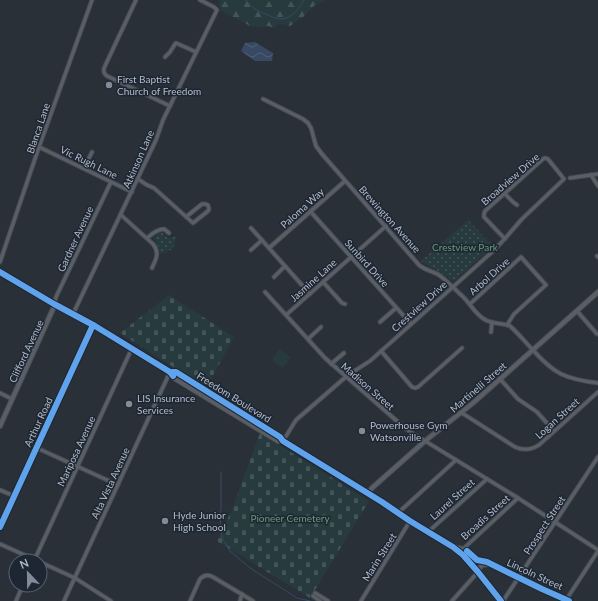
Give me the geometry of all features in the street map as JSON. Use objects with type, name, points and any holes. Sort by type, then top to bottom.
[{"type":"main road","name":"Freedom Boulevard","points":[[0,272],[132,348],[170,372],[174,378],[278,441],[283,441],[453,547],[478,571],[502,601]]},
{"type":"street","name":"Blanca Lane","points":[[0,262],[39,147],[92,0]]},
{"type":"street","points":[[131,0],[136,1],[105,66],[104,72],[107,76],[170,106]]},
{"type":"street","name":"Atkinson Lane","points":[[74,314],[156,140],[163,120],[217,10],[200,0]]},
{"type":"street","points":[[165,57],[176,43],[196,52]]},
{"type":"street","name":"Brewington Avenue","points":[[263,99],[308,123],[316,146],[330,164],[425,269],[438,275],[453,287],[464,297],[482,318],[487,321],[507,325]]},
{"type":"street","name":"Vic Rugh Lane","points":[[39,147],[132,192]]},
{"type":"street","points":[[84,168],[92,152]]},
{"type":"street","name":"Broadview Drive","points":[[505,240],[483,214],[486,209],[547,157],[564,179]]},
{"type":"street","points":[[570,178],[598,174]]},
{"type":"street","points":[[591,175],[598,186]]},
{"type":"street","points":[[138,179],[154,188],[186,217],[193,223],[208,211],[209,206],[207,204],[202,204],[186,217]]},
{"type":"street","name":"Crestview Drive","points":[[283,441],[296,420],[346,377],[368,363],[381,352],[505,240],[522,219],[564,179]]},
{"type":"street","name":"Paloma Way","points":[[269,248],[345,181]]},
{"type":"street","name":"Gardner Avenue","points":[[54,304],[111,182]]},
{"type":"street","points":[[504,193],[517,205]]},
{"type":"street","name":"Sunbird Drive","points":[[310,211],[411,324]]},
{"type":"street","points":[[121,215],[154,245],[157,252],[157,258],[152,268]]},
{"type":"street","name":"Jasmine Lane","points":[[286,315],[386,226]]},
{"type":"street","points":[[251,228],[310,294]]},
{"type":"street","points":[[147,238],[161,229],[164,229],[169,233]]},
{"type":"street","points":[[251,250],[262,240]]},
{"type":"street","name":"Arbol Drive","points":[[470,304],[521,257],[546,285],[512,316],[507,325]]},
{"type":"street","points":[[274,276],[285,266]]},
{"type":"street","points":[[323,282],[342,303],[345,304]]},
{"type":"street","name":"Madison Street","points":[[266,292],[331,364],[406,429],[556,522],[598,551]]},
{"type":"street","name":"Martinelli Street","points":[[368,493],[425,441],[462,413],[598,292]]},
{"type":"street","name":"Clifford Avenue","points":[[0,426],[54,309],[54,304]]},
{"type":"street","points":[[380,322],[396,308]]},
{"type":"street","points":[[577,311],[597,334]]},
{"type":"street","points":[[491,332],[492,322]]},
{"type":"street","name":"Arthur Road","points":[[0,527],[93,325]]},
{"type":"street","points":[[507,325],[515,331],[546,365],[559,373],[576,380],[598,383]]},
{"type":"street","points":[[308,339],[321,327]]},
{"type":"street","name":"Mariposa Avenue","points":[[40,553],[77,467],[132,348]]},
{"type":"street","points":[[381,352],[413,388],[415,388],[462,348]]},
{"type":"street","points":[[331,364],[344,353]]},
{"type":"street","name":"Alta Vista Avenue","points":[[64,601],[170,372]]},
{"type":"street","points":[[500,379],[518,399],[537,412],[554,431]]},
{"type":"street","name":"Logan Street","points":[[462,413],[515,447],[530,449],[537,446],[598,392]]},
{"type":"street","points":[[0,393],[12,399]]},
{"type":"street","points":[[37,448],[118,485]]},
{"type":"street","name":"Prospect Street","points":[[502,601],[519,578],[598,457]]},
{"type":"street","points":[[398,513],[456,460]]},
{"type":"street","name":"Laurel Street","points":[[428,532],[487,479]]},
{"type":"street","points":[[0,490],[14,496]]},
{"type":"street","name":"Broadis Street","points":[[463,549],[518,498]]},
{"type":"street","name":"Marin Street","points":[[361,601],[410,521]]},
{"type":"street","points":[[0,544],[20,553]]},
{"type":"street","name":"Freedom Boulevard","points":[[453,547],[463,549],[478,560]]},
{"type":"street","points":[[567,600],[598,551]]},
{"type":"street","name":"Lincoln Street","points":[[478,560],[486,561],[567,600]]},
{"type":"street","name":"Lincoln Street","points":[[478,571],[483,564],[493,565]]},
{"type":"street","points":[[48,566],[75,578],[111,601]]},
{"type":"street","points":[[452,601],[478,571]]},
{"type":"street","points":[[190,601],[200,579],[208,575],[253,601]]},
{"type":"street","points":[[315,593],[328,601]]},
{"type":"street","points":[[240,601],[242,594]]},
{"type":"street","points":[[313,596],[320,601]]},
{"type":"green space","points":[[219,0],[325,1],[315,5],[303,17],[290,26],[279,24],[274,28],[268,26],[250,26],[220,10]]},
{"type":"green space","name":"Crestview Park","points":[[468,220],[493,246],[452,281],[421,261]]},
{"type":"green space","points":[[161,232],[168,238],[176,236],[176,238],[173,249],[160,254],[154,238]]},
{"type":"green space","points":[[169,295],[234,337],[206,388],[120,333]]},
{"type":"green space","points":[[279,349],[291,357],[283,368],[272,361]]},
{"type":"green space","name":"Pioneer Cemetery","points":[[260,433],[369,501],[310,598],[217,541],[231,512]]},
{"type":"water","points":[[255,42],[273,53],[272,61],[255,61],[241,51],[245,43]]},
{"type":"waterway","points":[[246,0],[257,10],[281,19],[285,19],[292,15],[298,10],[304,0]]},
{"type":"waterway","points":[[221,472],[220,519],[222,538],[230,551],[250,568],[297,598],[310,601]]},
{"type":"cycle path","points":[[0,272],[95,326],[170,372],[173,376]]},
{"type":"cycle path","points":[[0,527],[93,325]]},
{"type":"cycle path","points":[[170,372],[176,372],[453,547],[463,555],[501,601]]},
{"type":"cycle path","points":[[467,551],[477,560],[487,562],[569,601]]},
{"type":"place","name":"First Baptist Church of Freedom","points":[[109,85]]},
{"type":"place","name":"LIS Insurance Services","points":[[129,404]]},
{"type":"place","name":"Powerhouse Gym Watsonville","points":[[362,431]]},
{"type":"place","name":"Hyde Junior High School","points":[[165,521]]}]
